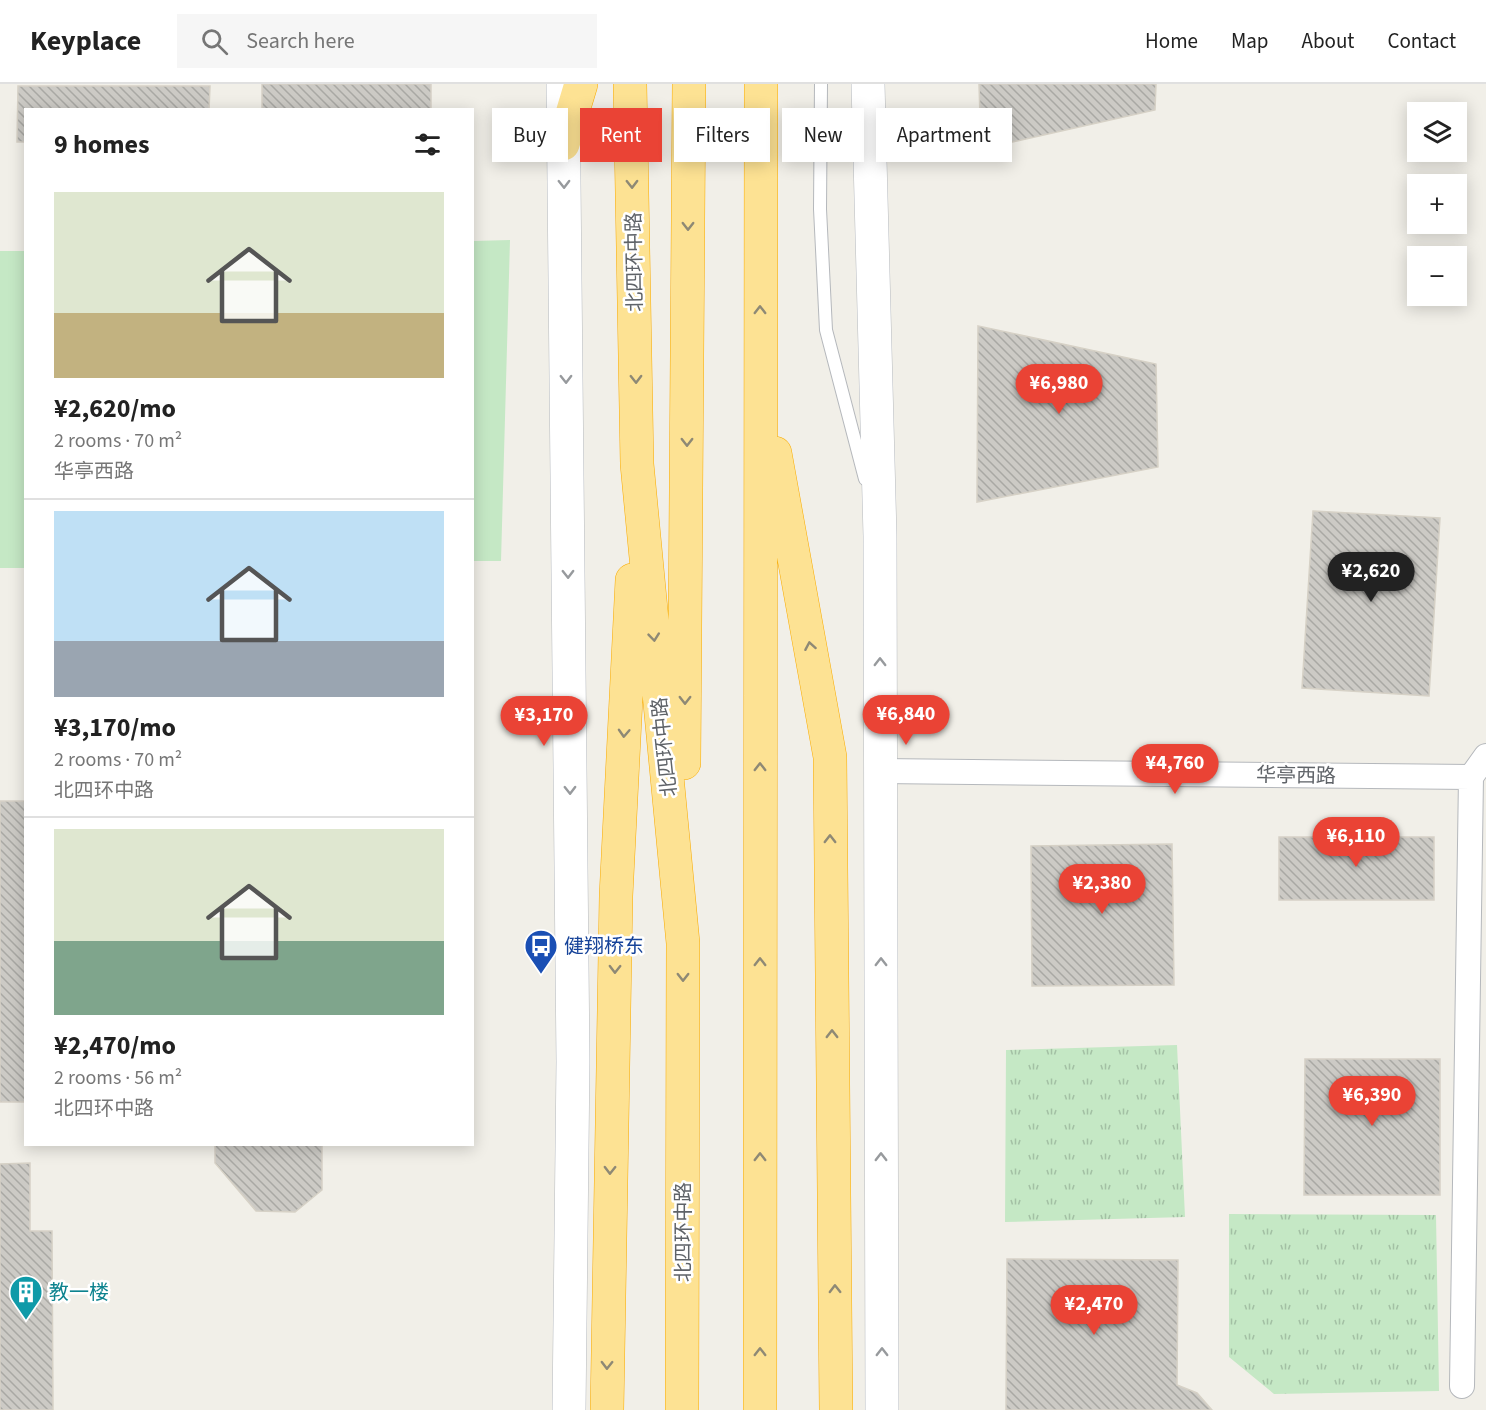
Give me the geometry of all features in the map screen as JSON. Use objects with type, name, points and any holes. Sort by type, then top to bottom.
[{"type":"highway","points":[[568,127],[581,84]]},
{"type":"highway","name":"北四环中路","points":[[630,84],[637,464],[683,943],[682,1410]]},
{"type":"highway","points":[[683,943],[689,84]]},
{"type":"highway","points":[[760,1410],[761,84]]},
{"type":"highway","points":[[760,368],[830,757],[836,1410]]},
{"type":"highway","points":[[607,1410],[617,884],[637,464]]},
{"type":"street","points":[[563,84],[563,108]]},
{"type":"street","points":[[868,84],[880,536],[882,1410]]},
{"type":"street","points":[[563,162],[573,1061],[569,1410]]},
{"type":"street","points":[[1462,1386],[1471,777],[1486,756]]},
{"type":"street","name":"华亭西路","points":[[880,771],[1471,777]]},
{"type":"lane","points":[[821,84],[820,209],[826,330],[880,536]]},
{"type":"green space","points":[[510,240],[501,561],[474,561],[474,241]]},
{"type":"green space","points":[[0,251],[24,251],[24,568],[0,568]]},
{"type":"green space","points":[[1177,1045],[1185,1217],[1005,1222],[1006,1050]]},
{"type":"green space","points":[[1229,1214],[1436,1215],[1439,1391],[1274,1394],[1229,1357]]},
{"type":"building","points":[[262,84],[431,84],[431,108],[262,108]]},
{"type":"building","points":[[979,84],[1156,84],[1155,110],[1012,142],[1012,108],[980,108]]},
{"type":"building","points":[[18,86],[210,86],[209,108],[24,108],[24,142],[17,142]]},
{"type":"building","points":[[978,326],[1156,364],[1158,467],[977,502]]},
{"type":"building","points":[[1313,511],[1440,518],[1429,696],[1302,688]]},
{"type":"building","points":[[0,801],[24,801],[24,1102],[0,1102]]},
{"type":"building","points":[[1279,837],[1434,837],[1434,900],[1279,900]]},
{"type":"building","points":[[1172,844],[1174,985],[1032,986],[1031,846]]},
{"type":"building","points":[[1305,1059],[1440,1059],[1440,1195],[1304,1195]]},
{"type":"building","points":[[215,1146],[322,1146],[322,1190],[295,1212],[256,1211],[215,1163]]},
{"type":"building","name":"教一楼","points":[[30,1163],[30,1231],[52,1231],[53,1410],[0,1410],[0,1164]]},
{"type":"building","points":[[1007,1259],[1178,1260],[1177,1385],[1197,1393],[1212,1410],[1006,1410]]},
{"type":"place","name":"健翔桥东","points":[[541,975]]},
{"type":"place","name":"教一楼","points":[[26,1321]]}]
